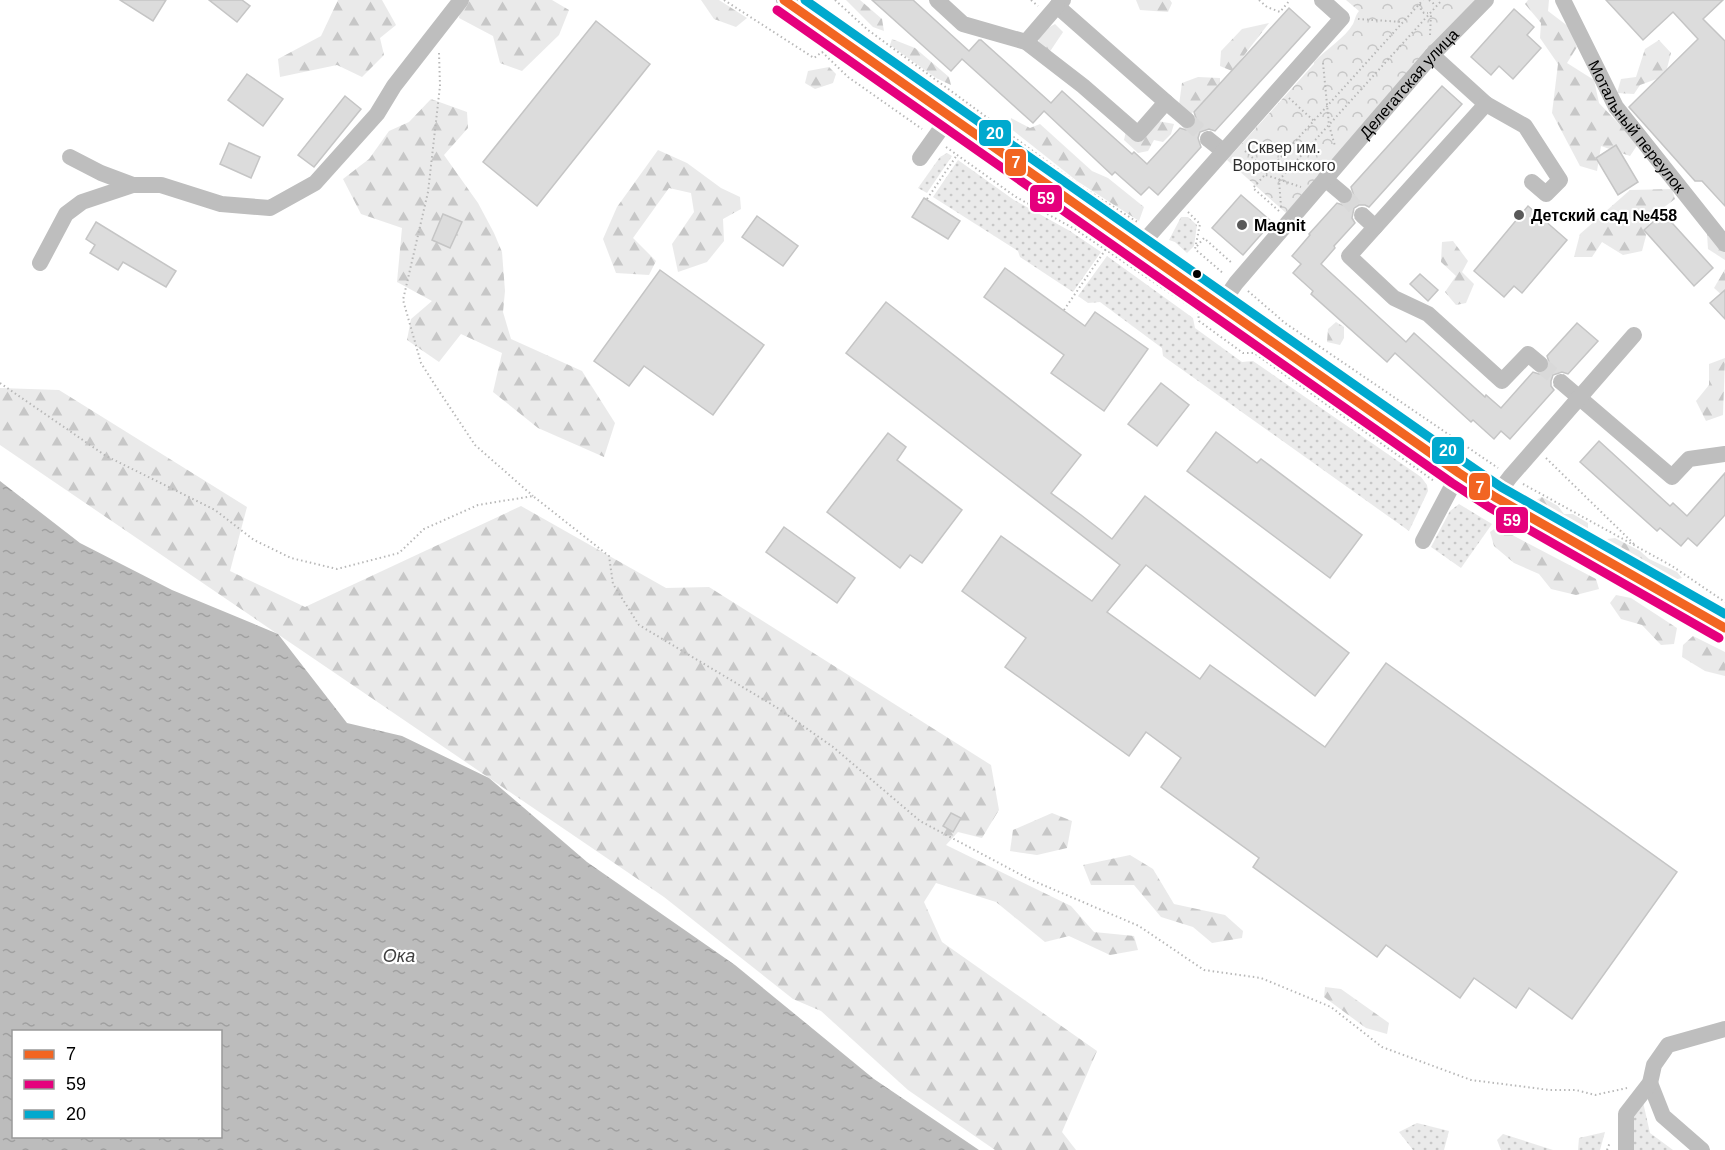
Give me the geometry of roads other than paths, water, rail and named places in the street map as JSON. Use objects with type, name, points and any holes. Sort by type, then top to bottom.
[{"type":"street","points":[[40,263],[66,214],[82,202],[133,185],[160,185],[221,204],[270,208],[315,183],[377,114],[394,86],[461,0]]},
{"type":"street","points":[[784,0],[1459,473],[1725,628]]},
{"type":"street","points":[[937,0],[963,24],[1026,42],[1083,86],[1138,134],[1166,102]]},
{"type":"street","points":[[1138,248],[1342,18],[1322,0]]},
{"type":"street","name":"Делегатская улица","points":[[1220,306],[1236,275],[1320,185],[1432,55],[1486,0]]},
{"type":"street","name":"Мотальный переулок","points":[[1563,0],[1616,107],[1725,244]]},
{"type":"street","points":[[1026,42],[1060,3],[1187,120]]},
{"type":"street","points":[[1432,55],[1486,104],[1525,126],[1560,180],[1546,194],[1532,182]]},
{"type":"street","points":[[1486,104],[1349,256],[1394,298],[1428,314],[1502,381],[1528,354],[1540,364]]},
{"type":"street","points":[[920,159],[950,116]]},
{"type":"street","points":[[1208,139],[1228,146]]},
{"type":"street","points":[[70,157],[133,185]]},
{"type":"street","points":[[1320,185],[1344,195]]},
{"type":"street","points":[[1362,215],[1375,227]]},
{"type":"street","points":[[1495,496],[1634,335]]},
{"type":"street","points":[[1561,382],[1672,477],[1689,459],[1725,454]]},
{"type":"street","points":[[1423,541],[1459,473]]},
{"type":"street","points":[[1626,1150],[1626,1114],[1650,1083],[1654,1065],[1668,1045],[1725,1029]]},
{"type":"street","points":[[1650,1083],[1663,1116],[1702,1150]]},
{"type":"water","name":"Ока","points":[[0,481],[80,543],[172,590],[278,634],[347,723],[402,736],[489,778],[587,862],[735,965],[874,1079],[979,1150],[0,1150]]},
{"type":"tunnel","points":[[1187,120],[1208,139]]},
{"type":"tunnel","points":[[1344,195],[1362,215]]},
{"type":"tunnel","points":[[1540,364],[1561,382]]},
{"type":"place","name":"Детский сад №458","points":[[1519,215]]},
{"type":"place","name":"Magnit","points":[[1242,225]]},
{"type":"park label","name":"Сквер им. Воротынского","points":[[1284,156]]}]
